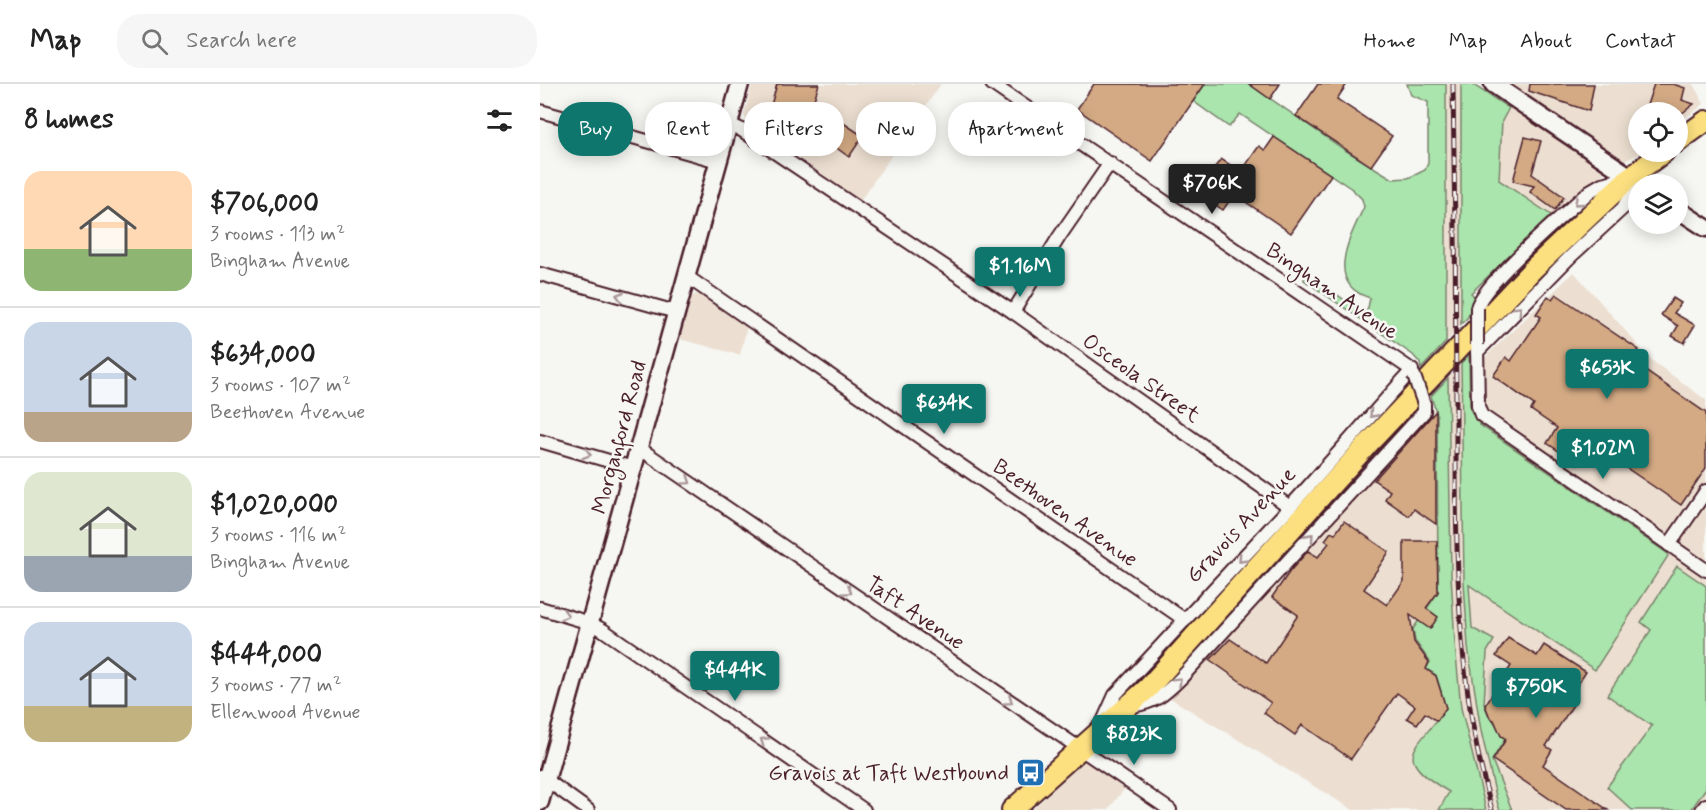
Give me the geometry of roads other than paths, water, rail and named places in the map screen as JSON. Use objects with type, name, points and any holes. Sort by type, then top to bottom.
[{"type":"main road","points":[[1688,134],[1706,121]]},
{"type":"main road","name":"Gravois Avenue","points":[[1642,174],[1654,162]]},
{"type":"main road","name":"Gravois Avenue","points":[[1012,810],[1128,706],[1199,632],[1360,453],[1559,243],[1628,187]]},
{"type":"street","name":"Morganford Road","points":[[732,113],[740,84]]},
{"type":"street","name":"Bingham Avenue","points":[[992,84],[1413,373]]},
{"type":"street","points":[[1493,84],[1628,176]]},
{"type":"street","points":[[540,111],[718,161]]},
{"type":"street","name":"Osceola Street","points":[[732,126],[1013,312],[1290,507]]},
{"type":"street","name":"Morganford Road","points":[[540,802],[543,778],[590,623],[719,156]]},
{"type":"street","points":[[1013,312],[1059,237],[1110,163]]},
{"type":"street","name":"Gravois Avenue","points":[[1477,349],[1477,308],[1481,296],[1524,251],[1590,191],[1602,184],[1628,182]]},
{"type":"street","points":[[1628,199],[1623,208],[1477,349],[1478,406],[1481,415],[1706,570]]},
{"type":"street","points":[[1688,216],[1706,228]]},
{"type":"street","points":[[540,274],[676,312]]},
{"type":"street","name":"Beethoven Avenue","points":[[686,276],[1185,620]]},
{"type":"street","name":"Gravois Avenue","points":[[1098,732],[1115,695],[1413,373],[1424,404],[1424,412],[1163,696],[1153,701],[1128,706]]},
{"type":"street","points":[[540,441],[633,468]]},
{"type":"street","name":"Taft Avenue","points":[[639,448],[1170,810]]},
{"type":"street","points":[[1670,545],[1706,491]]},
{"type":"street","points":[[540,608],[590,623],[603,630],[864,810]]},
{"type":"street","points":[[543,778],[588,810]]},
{"type":"street","points":[[1702,810],[1706,805]]},
{"type":"railway","points":[[1453,84],[1456,518],[1460,616],[1471,713],[1492,810]]},
{"type":"place","name":"Gravois at Taft Westbound","points":[[1030,772]]}]
